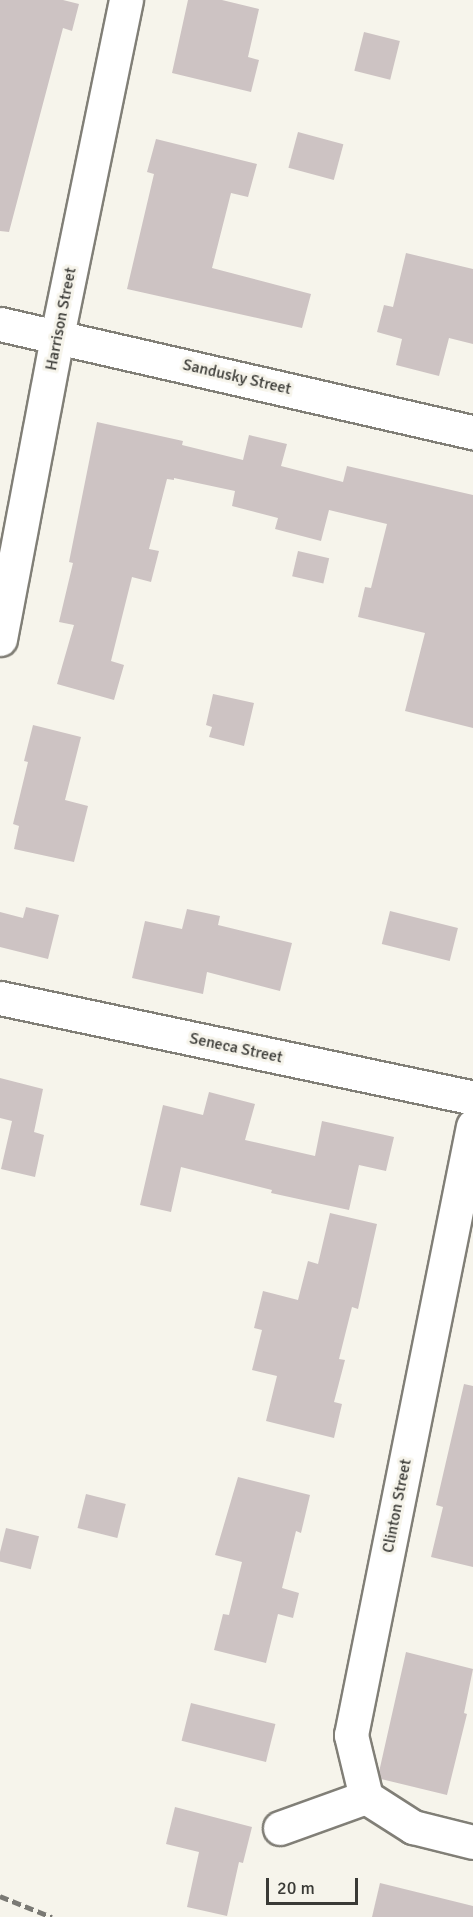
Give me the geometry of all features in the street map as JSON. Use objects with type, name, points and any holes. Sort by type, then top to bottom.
[{"type":"street","name":"Harrison Street","points":[[0,639],[57,336],[126,0]]},
{"type":"street","name":"Sandusky Street","points":[[0,324],[473,432]]},
{"type":"street","name":"Seneca Street","points":[[0,998],[473,1098]]},
{"type":"street","name":"Clinton Street","points":[[366,1797],[351,1735],[473,1126]]},
{"type":"street","points":[[280,1828],[366,1797],[413,1827],[473,1842]]},
{"type":"building","points":[[0,0],[63,0],[79,4],[72,31],[63,28],[9,232],[0,231]]},
{"type":"building","points":[[188,0],[222,0],[259,9],[248,57],[259,60],[251,92],[172,73]]},
{"type":"building","points":[[364,32],[400,41],[390,80],[354,71]]},
{"type":"building","points":[[298,132],[343,144],[334,180],[288,168]]},
{"type":"building","points":[[156,139],[257,164],[248,197],[231,193],[212,268],[311,294],[302,328],[127,289],[154,174],[147,172]]},
{"type":"building","points":[[406,253],[473,269],[473,344],[449,338],[439,376],[396,365],[402,339],[377,332],[384,305],[393,307]]},
{"type":"building","points":[[97,422],[183,441],[182,445],[243,460],[249,435],[287,444],[281,466],[343,482],[347,466],[473,495],[473,728],[405,711],[425,633],[358,617],[365,587],[371,588],[387,524],[329,510],[321,541],[275,529],[278,518],[232,506],[235,491],[174,478],[174,480],[167,479],[149,549],[159,551],[151,582],[132,577],[111,661],[124,665],[114,700],[57,684],[74,625],[59,622],[73,563],[69,562]]},
{"type":"building","points":[[298,551],[329,558],[323,584],[292,576]]},
{"type":"building","points":[[213,694],[254,703],[244,746],[209,737],[212,727],[206,725]]},
{"type":"building","points":[[33,725],[81,737],[65,800],[88,806],[74,862],[14,849],[19,826],[13,824],[28,762],[24,761]]},
{"type":"building","points":[[26,907],[59,915],[48,959],[0,947],[0,912],[23,918]]},
{"type":"building","points":[[187,909],[220,916],[218,925],[292,943],[280,991],[207,972],[203,994],[132,978],[145,921],[182,929]]},
{"type":"building","points":[[390,911],[458,928],[450,961],[382,944]]},
{"type":"building","points":[[0,1078],[43,1089],[34,1132],[44,1135],[35,1177],[1,1169],[12,1121],[0,1118]]},
{"type":"building","points":[[209,1092],[255,1104],[245,1140],[315,1156],[322,1121],[394,1137],[386,1171],[359,1165],[349,1210],[271,1193],[272,1190],[181,1167],[171,1212],[140,1205],[163,1105],[203,1115]]},
{"type":"building","points":[[330,1213],[377,1224],[358,1309],[352,1307],[339,1359],[345,1360],[334,1402],[342,1404],[334,1438],[266,1421],[277,1376],[252,1370],[262,1330],[254,1328],[263,1291],[298,1300],[308,1261],[318,1264]]},
{"type":"building","points":[[464,1384],[473,1386],[473,1567],[431,1557],[443,1507],[436,1505]]},
{"type":"building","points":[[238,1477],[310,1495],[301,1533],[296,1531],[282,1588],[299,1593],[293,1618],[278,1614],[266,1663],[214,1650],[223,1614],[229,1615],[242,1562],[215,1555]]},
{"type":"building","points":[[86,1494],[126,1504],[117,1538],[78,1528]]},
{"type":"building","points":[[6,1528],[39,1536],[31,1569],[0,1562]]},
{"type":"building","points":[[406,1652],[473,1669],[464,1713],[467,1714],[447,1795],[381,1779],[379,1772]]},
{"type":"building","points":[[191,1703],[275,1724],[266,1762],[182,1741]]},
{"type":"building","points":[[175,1807],[252,1827],[243,1863],[239,1862],[227,1916],[187,1907],[199,1852],[166,1844]]},
{"type":"building","points":[[380,1883],[473,1906],[473,1917],[372,1917]]},
{"type":"railway","points":[[0,1896],[52,1917]]}]
